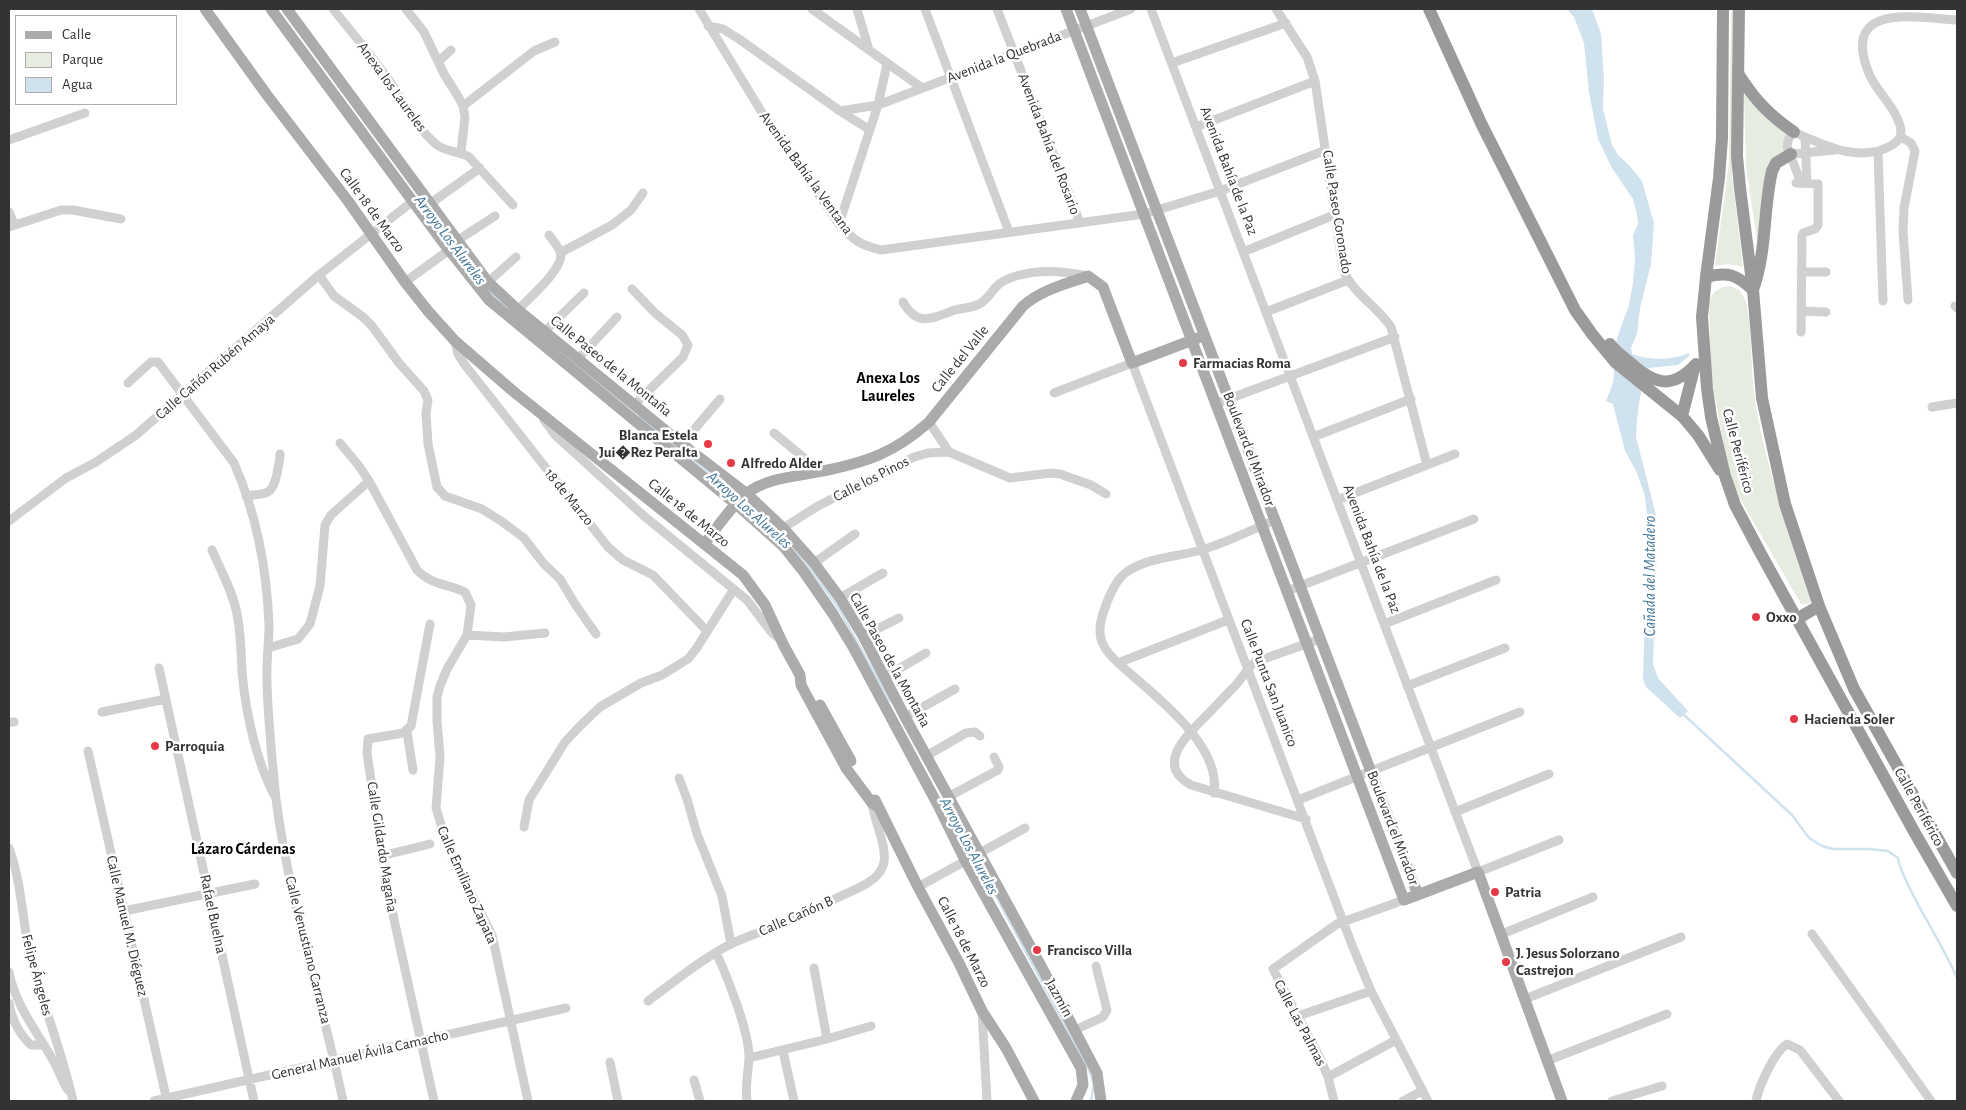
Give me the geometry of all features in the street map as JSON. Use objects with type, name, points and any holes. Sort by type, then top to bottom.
[{"type":"highway","points":[[1429,9],[1481,122],[1576,310],[1592,334],[1615,362],[1647,382],[1674,380],[1689,372],[1696,364]]},
{"type":"highway","points":[[1438,9],[1488,121],[1580,307],[1613,348],[1682,416],[1698,435],[1725,476]]},
{"type":"highway","name":"Calle Periférico","points":[[1723,9],[1722,128],[1719,178],[1703,303],[1703,337],[1711,417],[1725,476],[1740,513],[1797,619],[1911,827],[1957,906]]},
{"type":"highway","name":"Calle Periférico","points":[[1739,9],[1737,156],[1753,290],[1761,388],[1771,444],[1785,504],[1819,606],[1854,689],[1957,873]]},
{"type":"highway","points":[[1739,75],[1762,107],[1777,120],[1800,134]]},
{"type":"highway","points":[[1706,277],[1724,274],[1732,275],[1739,277],[1753,290],[1760,270],[1772,171],[1776,163],[1791,154]]},
{"type":"highway","points":[[1682,416],[1703,337]]},
{"type":"highway","points":[[1797,619],[1819,606]]},
{"type":"main road","name":"Calle 18 de Marzo","points":[[205,9],[371,233],[405,282],[428,311],[456,341],[536,410],[743,575],[765,605],[780,638],[800,674],[802,684],[846,768],[875,803],[959,963],[982,1011]]},
{"type":"main road","name":"Calle Paseo de la Montaña","points":[[271,9],[480,291],[509,318],[741,499],[783,528],[814,563],[840,598],[863,636],[948,797],[972,856]]},
{"type":"main road","name":"Calle Paseo de la Montaña","points":[[287,9],[488,282],[518,310],[682,444],[741,499],[804,572],[833,614],[914,760],[1075,1030],[1097,1073],[1101,1101]]},
{"type":"main road","name":"Boulevard el Mirador","points":[[1066,9],[1404,900]]},
{"type":"main road","name":"Boulevard el Mirador","points":[[1080,9],[1418,895]]},
{"type":"main road","name":"Calle del Valle","points":[[704,544],[741,499],[774,480],[863,462],[883,455],[901,444],[929,422],[1023,306],[1032,298],[1088,276]]},
{"type":"main road","name":"Calle Punta San Juanico","points":[[1088,276],[1103,287],[1132,363]]},
{"type":"main road","points":[[1132,363],[1204,336]]},
{"type":"main road","name":"Jazmín","points":[[972,856],[1081,1068],[1083,1085],[1076,1101]]},
{"type":"main road","points":[[1404,900],[1478,872]]},
{"type":"main road","name":"Avenida Bahía de la Paz","points":[[1478,872],[1562,1101]]},
{"type":"main road","points":[[982,1011],[1006,1048],[1034,1101]]},
{"type":"street","name":"Anexa los Laureles","points":[[333,9],[385,75],[424,132],[438,145],[446,150],[460,152],[480,168],[513,205]]},
{"type":"street","points":[[406,9],[424,32],[438,62],[463,106],[466,117],[460,152]]},
{"type":"street","name":"Avenida Bahía la Ventana","points":[[699,9],[761,111],[839,224],[851,237],[864,246],[881,250],[1144,214],[1220,191],[1326,150]]},
{"type":"street","points":[[812,9],[922,88]]},
{"type":"street","points":[[857,9],[869,50]]},
{"type":"street","points":[[925,9],[1010,232]]},
{"type":"street","name":"Avenida Bahía del Rosario","points":[[997,9],[1080,223]]},
{"type":"street","name":"Avenida la Quebrada","points":[[840,111],[878,105],[1131,9]]},
{"type":"street","name":"Avenida Bahía de la Paz","points":[[1151,9],[1478,872]]},
{"type":"street","name":"Calle Paseo Coronado","points":[[1276,9],[1307,57],[1316,81],[1343,269],[1348,280],[1384,316],[1391,327],[1427,465]]},
{"type":"street","points":[[1800,134],[1839,149],[1859,153],[1878,152],[1897,142],[1902,132],[1898,119],[1868,72],[1863,53],[1863,38],[1869,27],[1878,21],[1896,16],[1957,20]]},
{"type":"street","points":[[1172,63],[1286,23]]},
{"type":"street","points":[[708,26],[723,29],[739,38],[840,111],[870,130]]},
{"type":"street","points":[[463,106],[534,51],[555,42]]},
{"type":"street","points":[[438,62],[451,50]]},
{"type":"street","points":[[839,224],[878,105],[887,64]]},
{"type":"street","points":[[1196,127],[1316,81]]},
{"type":"street","points":[[9,140],[85,113]]},
{"type":"street","points":[[1800,134],[1805,152],[1801,183]]},
{"type":"street","points":[[1800,134],[1788,142],[1801,183]]},
{"type":"street","points":[[1901,137],[1911,143],[1915,151],[1904,208],[1903,232],[1908,300]]},
{"type":"street","points":[[1791,154],[1839,149]]},
{"type":"street","points":[[1878,152],[1883,301]]},
{"type":"street","points":[[431,203],[480,168]]},
{"type":"street","points":[[1801,183],[1818,184],[1818,225],[1815,229],[1802,234],[1801,332]]},
{"type":"street","points":[[560,253],[612,225],[631,210],[643,193]]},
{"type":"street","name":"Calle Cañón Rubén Amaya","points":[[9,521],[66,478],[96,462],[136,435],[320,275],[413,201]]},
{"type":"street","points":[[9,212],[11,226],[51,212],[68,209],[121,219]]},
{"type":"street","points":[[1243,252],[1334,215]]},
{"type":"street","points":[[458,240],[495,216]]},
{"type":"street","points":[[518,310],[552,274],[559,263],[560,253],[549,235]]},
{"type":"street","points":[[405,282],[449,250]]},
{"type":"street","points":[[488,282],[516,257]]},
{"type":"street","points":[[902,302],[915,317],[931,320],[956,310],[978,305],[997,286],[1007,279],[1018,275],[1052,271],[1088,276]]},
{"type":"street","points":[[1801,272],[1826,272]]},
{"type":"street","points":[[320,275],[334,296],[364,317],[399,363],[424,391],[428,400],[426,413],[428,444],[438,487],[441,492],[451,499],[482,509],[524,538],[544,564],[560,579],[596,634]]},
{"type":"street","points":[[1266,312],[1348,280]]},
{"type":"street","points":[[632,290],[655,313],[682,335],[688,345],[683,357],[635,404]]},
{"type":"street","points":[[545,332],[584,293]]},
{"type":"street","points":[[1801,311],[1826,312]]},
{"type":"street","points":[[578,359],[617,316]]},
{"type":"street","points":[[1216,404],[1395,337]]},
{"type":"street","name":"18 de Marzo","points":[[456,341],[458,354],[465,365],[608,547],[623,560],[653,575],[707,631]]},
{"type":"street","name":"Calle Venustiano Carranza","points":[[128,383],[154,361],[158,362],[234,463],[252,514],[264,582],[269,626],[268,706],[276,800],[291,887],[343,1101]]},
{"type":"street","points":[[1054,393],[1132,363]]},
{"type":"street","name":"Calle Punta San Juanico","points":[[1132,363],[1228,620],[1371,991],[1428,1101]]},
{"type":"street","points":[[682,444],[720,399]]},
{"type":"street","points":[[1313,437],[1411,399]]},
{"type":"street","points":[[1932,407],[1957,403]]},
{"type":"street","name":"Calle 18 de Marzo","points":[[536,410],[556,436],[644,516],[747,600],[772,633],[780,638]]},
{"type":"street","points":[[929,422],[949,452]]},
{"type":"street","points":[[774,433],[821,472]]},
{"type":"street","name":"Calle Emiliano Zapata","points":[[340,443],[369,481],[417,570],[424,578],[432,582],[465,592],[471,604],[467,635],[448,669],[440,686],[438,696],[437,721],[440,757],[436,808],[448,848],[492,935],[528,1101]]},
{"type":"street","name":"Calle los Pinos","points":[[783,528],[818,506],[914,457],[928,453],[949,452],[1010,478],[1050,473],[1060,474],[1091,485],[1106,494]]},
{"type":"street","points":[[246,496],[270,491],[274,487],[280,463],[280,454]]},
{"type":"street","points":[[1337,500],[1455,454]]},
{"type":"street","points":[[268,648],[298,639],[310,624],[320,586],[325,525],[331,515],[369,481]]},
{"type":"street","points":[[1287,591],[1474,519]]},
{"type":"street","points":[[1214,793],[1216,784],[1214,773],[1202,745],[1161,700],[1118,663],[1103,644],[1100,629],[1101,618],[1119,579],[1127,572],[1147,562],[1202,550],[1275,520]]},
{"type":"street","points":[[814,563],[855,534]]},
{"type":"street","points":[[212,550],[230,588],[237,614],[246,703],[258,753],[267,781],[276,800]]},
{"type":"street","points":[[840,598],[883,573]]},
{"type":"street","points":[[1384,624],[1496,580]]},
{"type":"street","points":[[524,827],[529,800],[565,742],[600,707],[641,683],[662,675],[688,660],[734,589]]},
{"type":"street","points":[[863,636],[899,618]]},
{"type":"street","points":[[1118,663],[1228,620]]},
{"type":"street","points":[[413,770],[406,732],[411,726],[430,624]]},
{"type":"street","points":[[467,635],[504,637],[545,633]]},
{"type":"street","points":[[1306,819],[1191,786],[1178,775],[1174,762],[1181,742],[1242,680],[1255,662],[1320,639]]},
{"type":"street","points":[[1408,686],[1505,648]]},
{"type":"street","points":[[885,677],[926,653]]},
{"type":"street","name":"Rafael Buelna","points":[[159,668],[254,1101]]},
{"type":"street","points":[[905,718],[955,690]]},
{"type":"street","points":[[102,712],[166,699]]},
{"type":"street","points":[[1298,800],[1520,712]]},
{"type":"street","points":[[926,756],[971,731],[980,736]]},
{"type":"street","name":"Calle Gildardo Magaña","points":[[406,732],[368,739],[367,753],[382,856],[434,1101]]},
{"type":"street","name":"Calle Manuel M. Diéguez","points":[[88,751],[166,1100]]},
{"type":"street","points":[[948,797],[998,770],[999,767],[994,757]]},
{"type":"street","points":[[1455,812],[1549,774]]},
{"type":"street","points":[[679,778],[688,799],[697,834],[722,896],[731,944]]},
{"type":"street","name":"Calle Cañón B","points":[[648,1001],[716,952],[866,884],[876,876],[885,859],[882,842],[873,816],[875,803]]},
{"type":"street","points":[[918,886],[1025,828]]},
{"type":"street","points":[[1478,872],[1559,840]]},
{"type":"street","points":[[382,856],[430,844]]},
{"type":"street","name":"Felipe Ángeles","points":[[9,848],[18,880],[29,949],[46,1013],[64,1062],[72,1098]]},
{"type":"street","points":[[124,911],[255,884]]},
{"type":"street","points":[[1502,934],[1593,898]]},
{"type":"street","points":[[1343,921],[1404,900]]},
{"type":"street","name":"Calle Las Palmas","points":[[1334,1101],[1328,1077],[1273,969],[1343,921]]},
{"type":"street","points":[[1812,934],[1930,1101]]},
{"type":"street","points":[[1525,999],[1681,937]]},
{"type":"street","points":[[716,952],[726,974],[741,1020],[749,1058],[745,1088],[747,1101]]},
{"type":"street","points":[[1075,1030],[1104,1017],[1107,1010],[1096,966]]},
{"type":"street","points":[[814,968],[827,1040]]},
{"type":"street","points":[[9,972],[13,987],[25,1013],[55,1063],[62,1082],[72,1098]]},
{"type":"street","points":[[1298,1016],[1371,991]]},
{"type":"street","points":[[9,1003],[15,1025],[23,1038],[31,1045],[44,1045]]},
{"type":"street","name":"General Manuel Ávila Camacho","points":[[154,1101],[166,1100],[335,1062],[566,1008]]},
{"type":"street","name":"Calle 18 de Marzo","points":[[982,1011],[987,1101]]},
{"type":"street","points":[[1548,1060],[1667,1014]]},
{"type":"street","points":[[749,1058],[827,1040],[871,1026]]},
{"type":"street","points":[[1328,1077],[1396,1040]]},
{"type":"street","points":[[1756,1101],[1764,1078],[1782,1048],[1787,1044],[1800,1050],[1839,1101]]},
{"type":"street","points":[[783,1051],[794,1101]]},
{"type":"street","points":[[610,1062],[618,1101]]},
{"type":"street","points":[[694,1080],[700,1101]]},
{"type":"street","points":[[1612,1101],[1662,1086]]},
{"type":"street","points":[[1403,1101],[1422,1091]]},
{"type":"green space","points":[[1731,9],[1733,9],[1732,175],[1743,267],[1729,264],[1715,266],[1729,163]]},
{"type":"green space","points":[[1744,93],[1790,134],[1784,145],[1758,247],[1746,165]]},
{"type":"green space","points":[[1730,286],[1739,290],[1746,301],[1750,327],[1754,394],[1761,432],[1780,505],[1811,601],[1809,604],[1801,604],[1735,490],[1724,446],[1711,367],[1709,301],[1717,290]]},
{"type":"water","points":[[1567,9],[1592,9],[1601,34],[1604,79],[1603,109],[1612,145],[1618,155],[1642,181],[1654,223],[1651,264],[1640,308],[1637,334],[1631,348],[1632,354],[1645,358],[1660,359],[1689,353],[1689,356],[1678,365],[1649,368],[1646,371],[1639,404],[1636,437],[1656,515],[1657,546],[1653,664],[1658,678],[1688,711],[1680,718],[1646,687],[1643,679],[1648,525],[1645,496],[1637,473],[1625,451],[1613,404],[1606,401],[1613,383],[1617,338],[1629,305],[1633,283],[1635,259],[1633,235],[1638,224],[1637,214],[1633,199],[1612,168],[1598,139],[1589,92],[1584,43],[1574,17]]},
{"type":"waterway","name":"Arroyo Los Alureles","points":[[460,254],[469,266]]},
{"type":"waterway","name":"Arroyo Los Alureles","points":[[489,291],[503,305]]},
{"type":"waterway","name":"Arroyo Los Alureles","points":[[639,416],[737,497]]},
{"type":"waterway","name":"Arroyo Los Alureles","points":[[743,502],[789,544]]},
{"type":"waterway","name":"Arroyo Los Alureles","points":[[792,548],[814,574],[839,609],[890,701]]},
{"type":"waterway","name":"Cañada del Matadero","points":[[1682,713],[1792,815],[1809,838],[1822,846],[1833,849],[1888,851],[1898,858],[1911,891],[1957,978]]},
{"type":"waterway","name":"Arroyo Los Alureles","points":[[975,857],[1089,1070],[1094,1084],[1091,1101]]},
{"type":"place","name":"Farmacias Roma","points":[[1183,363]]},
{"type":"place","name":"Blanca Estela Jui�Rez Peralta","points":[[708,444]]},
{"type":"place","name":"Alfredo Alder","points":[[731,463]]},
{"type":"place","name":"Oxxo","points":[[1756,617]]},
{"type":"place","name":"Hacienda Soler","points":[[1794,719]]},
{"type":"place","name":"Parroquia","points":[[155,746]]},
{"type":"place","name":"Patria","points":[[1495,892]]},
{"type":"place","name":"Francisco Villa","points":[[1037,950]]},
{"type":"place","name":"J. Jesus Solorzano Castrejon","points":[[1506,962]]},
{"type":"district","name":"Anexa Los Laureles","points":[[888,387]]},
{"type":"district","name":"Lázaro Cárdenas","points":[[243,849]]}]
